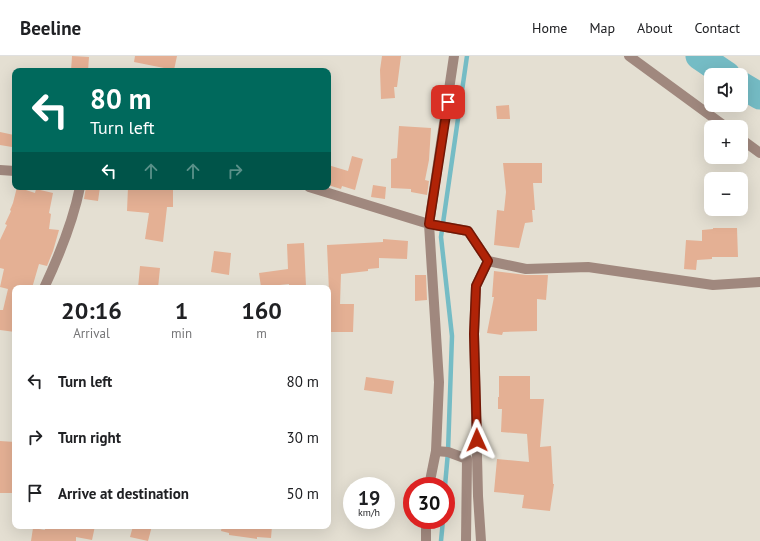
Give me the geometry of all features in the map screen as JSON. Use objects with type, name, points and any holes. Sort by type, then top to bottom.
[{"type":"street","points":[[431,477],[436,450],[439,382],[429,224],[454,56]]},
{"type":"street","points":[[629,56],[716,120]]},
{"type":"street","points":[[748,144],[760,153]]},
{"type":"street","points":[[0,170],[12,171]]},
{"type":"street","points":[[45,285],[58,258],[79,190]]},
{"type":"street","points":[[319,190],[429,224],[468,231],[488,261],[526,269],[588,267],[713,285],[760,282]]},
{"type":"street","points":[[481,541],[478,496],[474,334],[476,286],[488,261]]},
{"type":"street","points":[[436,450],[448,452],[467,459],[466,541]]},
{"type":"street","points":[[426,529],[426,541]]},
{"type":"building","points":[[72,56],[89,57],[88,68],[71,68]]},
{"type":"building","points":[[135,56],[177,56],[174,68],[164,68],[134,62]]},
{"type":"building","points":[[382,56],[401,56],[397,87],[394,87],[395,98],[381,99],[380,70]]},
{"type":"building","points":[[509,105],[510,119],[497,119],[496,106]]},
{"type":"building","points":[[399,126],[431,128],[429,160],[425,180],[429,181],[427,195],[411,192],[411,189],[391,188],[391,159],[397,158]]},
{"type":"building","points":[[0,132],[12,135],[12,147],[0,145]]},
{"type":"building","points":[[352,156],[363,159],[355,190],[342,186],[341,189],[331,186],[331,166],[348,171]]},
{"type":"building","points":[[503,163],[542,163],[542,183],[533,183],[535,210],[532,210],[533,222],[525,223],[519,248],[494,245],[497,210],[504,211],[506,192]]},
{"type":"building","points":[[373,185],[386,187],[385,199],[371,197]]},
{"type":"building","points":[[16,190],[26,190],[35,193],[36,190],[40,190],[53,193],[49,213],[51,214],[49,229],[59,230],[47,266],[39,264],[33,285],[12,285],[12,332],[0,330],[0,310],[3,310],[8,289],[0,287],[4,269],[0,268],[0,240],[7,225],[5,224]]},
{"type":"building","points":[[86,190],[100,190],[98,201],[84,199]]},
{"type":"building","points":[[128,190],[173,190],[173,207],[167,207],[163,242],[145,239],[149,213],[127,211]]},
{"type":"building","points":[[713,228],[737,228],[738,257],[712,257],[712,259],[697,260],[696,270],[684,269],[686,240],[702,241],[702,230]]},
{"type":"building","points":[[383,239],[408,241],[407,259],[379,258],[379,268],[368,269],[368,271],[341,274],[340,304],[354,304],[353,332],[331,332],[331,285],[329,285],[327,245],[383,242]]},
{"type":"building","points":[[304,243],[306,285],[261,285],[259,273],[288,269],[287,244]]},
{"type":"building","points":[[214,251],[231,253],[229,275],[211,272]]},
{"type":"building","points":[[140,266],[160,268],[158,285],[138,285]]},
{"type":"building","points":[[494,271],[526,275],[548,275],[546,300],[537,299],[537,331],[503,332],[502,335],[487,333],[494,297],[492,297]]},
{"type":"building","points":[[415,275],[426,275],[427,300],[415,301]]},
{"type":"building","points":[[499,376],[530,376],[530,399],[544,399],[540,447],[551,446],[554,484],[550,511],[522,508],[524,495],[494,492],[497,459],[529,462],[527,434],[501,432],[502,409],[498,409]]},
{"type":"building","points":[[366,377],[394,381],[392,394],[364,390]]},
{"type":"building","points":[[0,441],[12,442],[12,493],[0,493]]},
{"type":"building","points":[[33,529],[94,529],[92,540],[76,537],[76,541],[31,541]]},
{"type":"building","points":[[132,529],[151,529],[148,541],[130,537]]},
{"type":"building","points":[[221,529],[272,529],[271,538],[257,537],[257,539],[229,535],[229,533],[221,531]]},
{"type":"waterway","points":[[446,477],[452,336],[441,237],[467,56]]},
{"type":"waterway","points":[[699,56],[717,68]]},
{"type":"waterway","points":[[748,89],[760,96]]},
{"type":"waterway","points":[[441,541],[442,529]]},
{"type":"route","points":[[448,102],[429,224],[468,231],[488,261],[476,286],[474,334],[477,440]]}]
